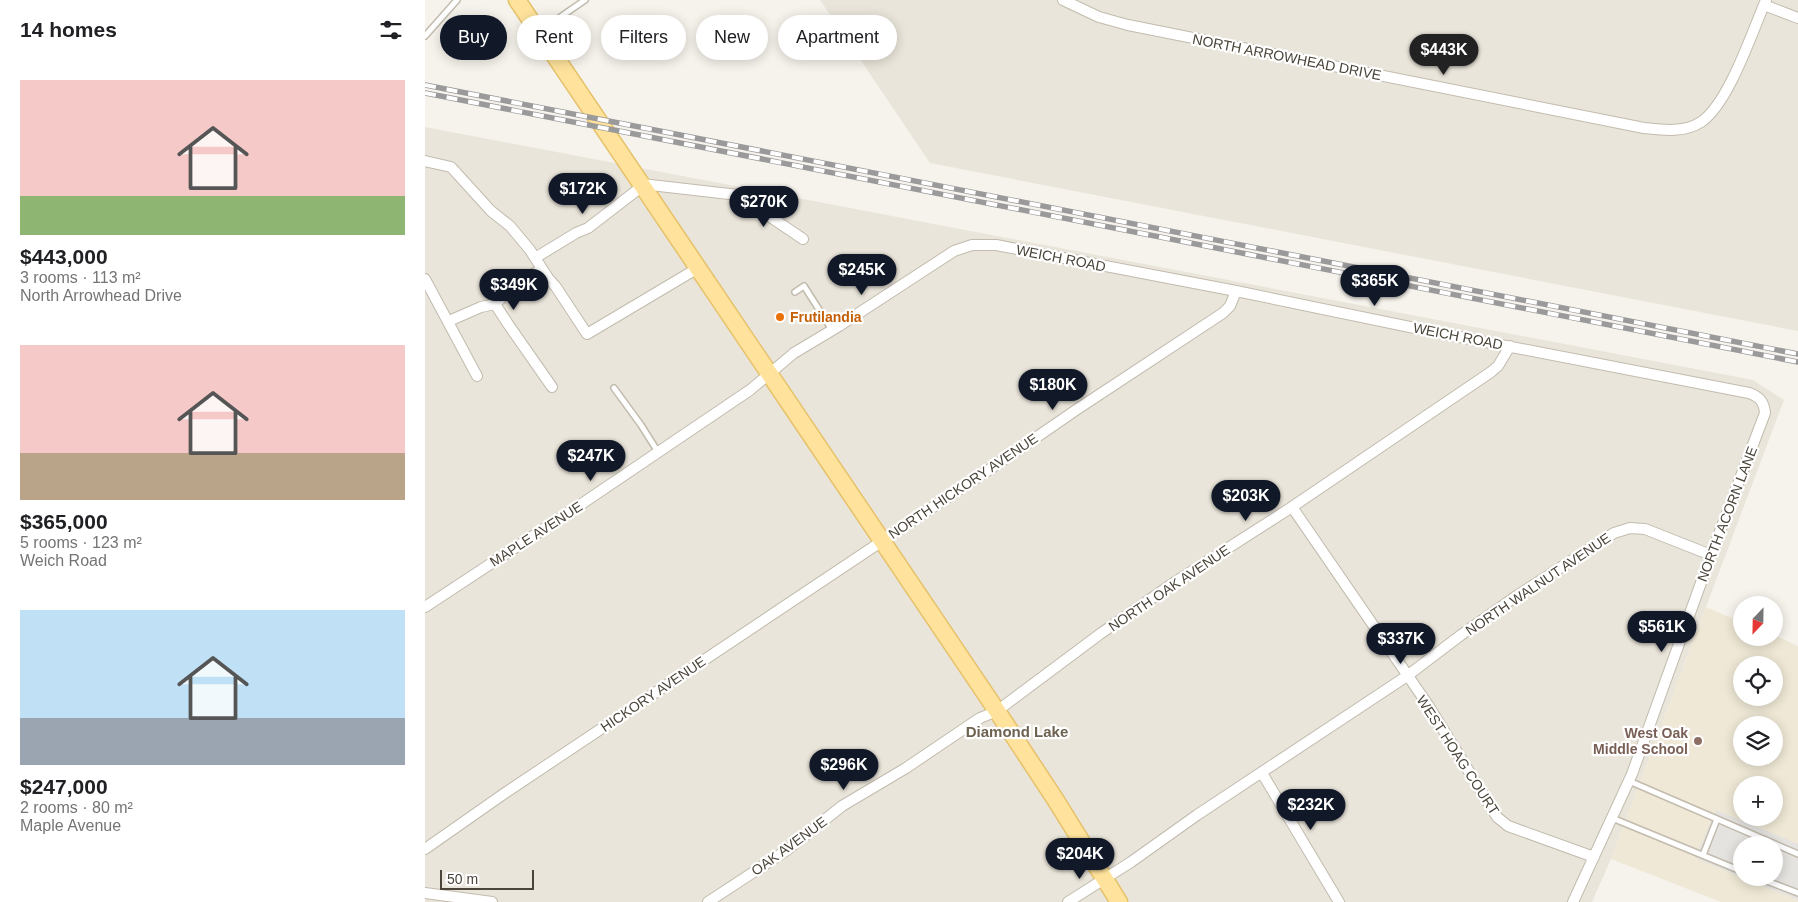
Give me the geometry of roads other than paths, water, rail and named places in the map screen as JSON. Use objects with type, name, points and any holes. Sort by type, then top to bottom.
[{"type":"main road","points":[[520,1],[528,15]]},
{"type":"main road","points":[[557,60],[997,711],[1119,902]]},
{"type":"street","name":"NORTH ARROWHEAD DRIVE","points":[[1063,0],[1099,17],[1128,26],[1644,128],[1671,130],[1682,129],[1700,122],[1721,99],[1732,80],[1765,2]]},
{"type":"street","points":[[1765,2],[1798,18]]},
{"type":"street","points":[[425,161],[451,167],[491,211],[510,226],[535,258],[587,334],[698,268]]},
{"type":"street","points":[[535,258],[576,233],[588,228],[636,191],[642,184],[738,196],[803,239]]},
{"type":"street","name":"WEICH ROAD","points":[[972,245],[996,245],[1749,393],[1757,396],[1764,404]]},
{"type":"street","name":"MAPLE AVENUE","points":[[425,608],[658,452],[769,375],[794,352],[832,330],[954,251],[972,245]]},
{"type":"street","points":[[449,321],[481,307],[495,304],[515,285],[542,269]]},
{"type":"street","points":[[425,279],[477,376]]},
{"type":"street","name":"NORTH HICKORY AVENUE","points":[[882,540],[1223,313],[1230,306],[1235,291]]},
{"type":"street","points":[[495,304],[551,387]]},
{"type":"street","name":"NORTH OAK AVENUE","points":[[997,711],[1100,634],[1175,582],[1292,507],[1491,372],[1498,366],[1510,346]]},
{"type":"street","name":"NORTH ACORN LANE","points":[[1573,902],[1629,781],[1765,413],[1764,404]]},
{"type":"street","name":"WEST HOAG COURT","points":[[1292,507],[1428,705],[1497,817],[1508,826],[1594,857]]},
{"type":"street","name":"NORTH WALNUT AVENUE","points":[[1068,902],[1407,676],[1511,600],[1614,533],[1630,528],[1645,528],[1711,555]]},
{"type":"street","name":"HICKORY AVENUE","points":[[425,849],[505,793],[882,540]]},
{"type":"street","name":"OAK AVENUE","points":[[708,902],[787,850],[841,806],[906,768],[980,718],[997,711]]},
{"type":"street","points":[[1262,773],[1339,902]]},
{"type":"street","points":[[425,893],[492,902]]},
{"type":"lane","points":[[425,36],[457,0]]},
{"type":"lane","points":[[563,15],[585,0]]},
{"type":"lane","points":[[795,292],[805,286],[832,330]]},
{"type":"lane","points":[[614,388],[658,452]]},
{"type":"lane","points":[[1629,781],[1798,854]]},
{"type":"lane","points":[[1612,818],[1733,868]]},
{"type":"lane","points":[[1703,855],[1717,819]]},
{"type":"lane","points":[[1780,886],[1798,893]]},
{"type":"railway","points":[[425,85],[1798,354]]},
{"type":"railway","points":[[425,93],[1798,362]]},
{"type":"place","name":"Frutilandia","points":[[780,317]]},
{"type":"place","name":"West Oak Middle School","points":[[1698,741]]},
{"type":"district","name":"Diamond Lake","points":[[1017,732]]}]
